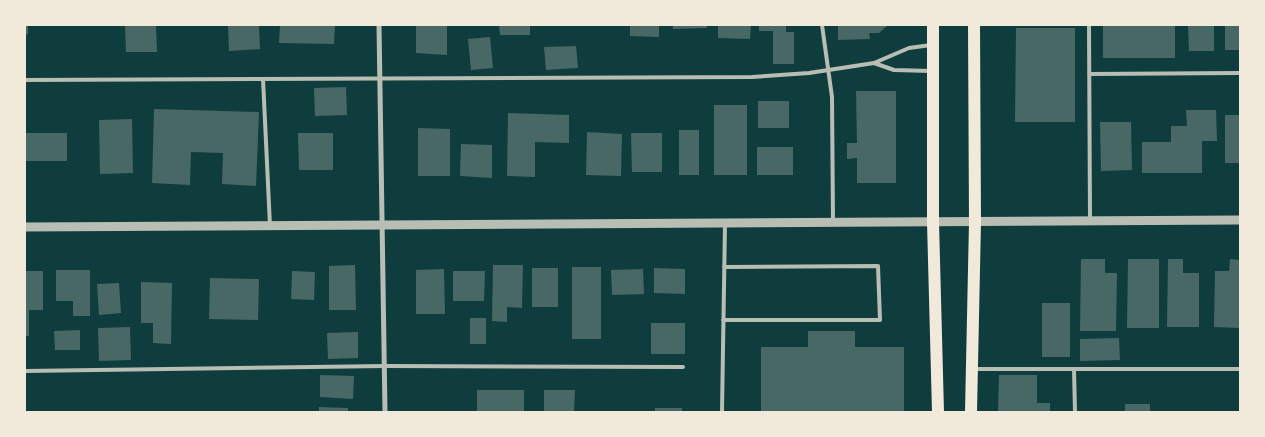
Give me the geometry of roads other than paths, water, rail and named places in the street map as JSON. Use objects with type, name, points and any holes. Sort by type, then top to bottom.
[{"type":"main road","points":[[933,25],[933,222],[938,412]]},
{"type":"main road","points":[[971,412],[975,222],[974,25]]},
{"type":"street","points":[[379,25],[386,366],[385,412]]},
{"type":"street","points":[[25,227],[1240,220]]},
{"type":"lane","points":[[822,25],[832,97],[833,223]]},
{"type":"lane","points":[[1089,25],[1090,221]]},
{"type":"lane","points":[[25,80],[752,77],[808,73],[874,63],[909,48],[933,45]]},
{"type":"lane","points":[[874,63],[894,70],[933,71]]},
{"type":"lane","points":[[1089,74],[1240,73]]},
{"type":"lane","points":[[264,79],[270,226]]},
{"type":"lane","points":[[722,412],[725,224]]},
{"type":"lane","points":[[723,320],[880,320],[878,266],[724,267]]},
{"type":"lane","points":[[25,371],[386,366],[683,367]]},
{"type":"lane","points":[[972,369],[1240,369]]},
{"type":"lane","points":[[1074,369],[1075,412]]}]
